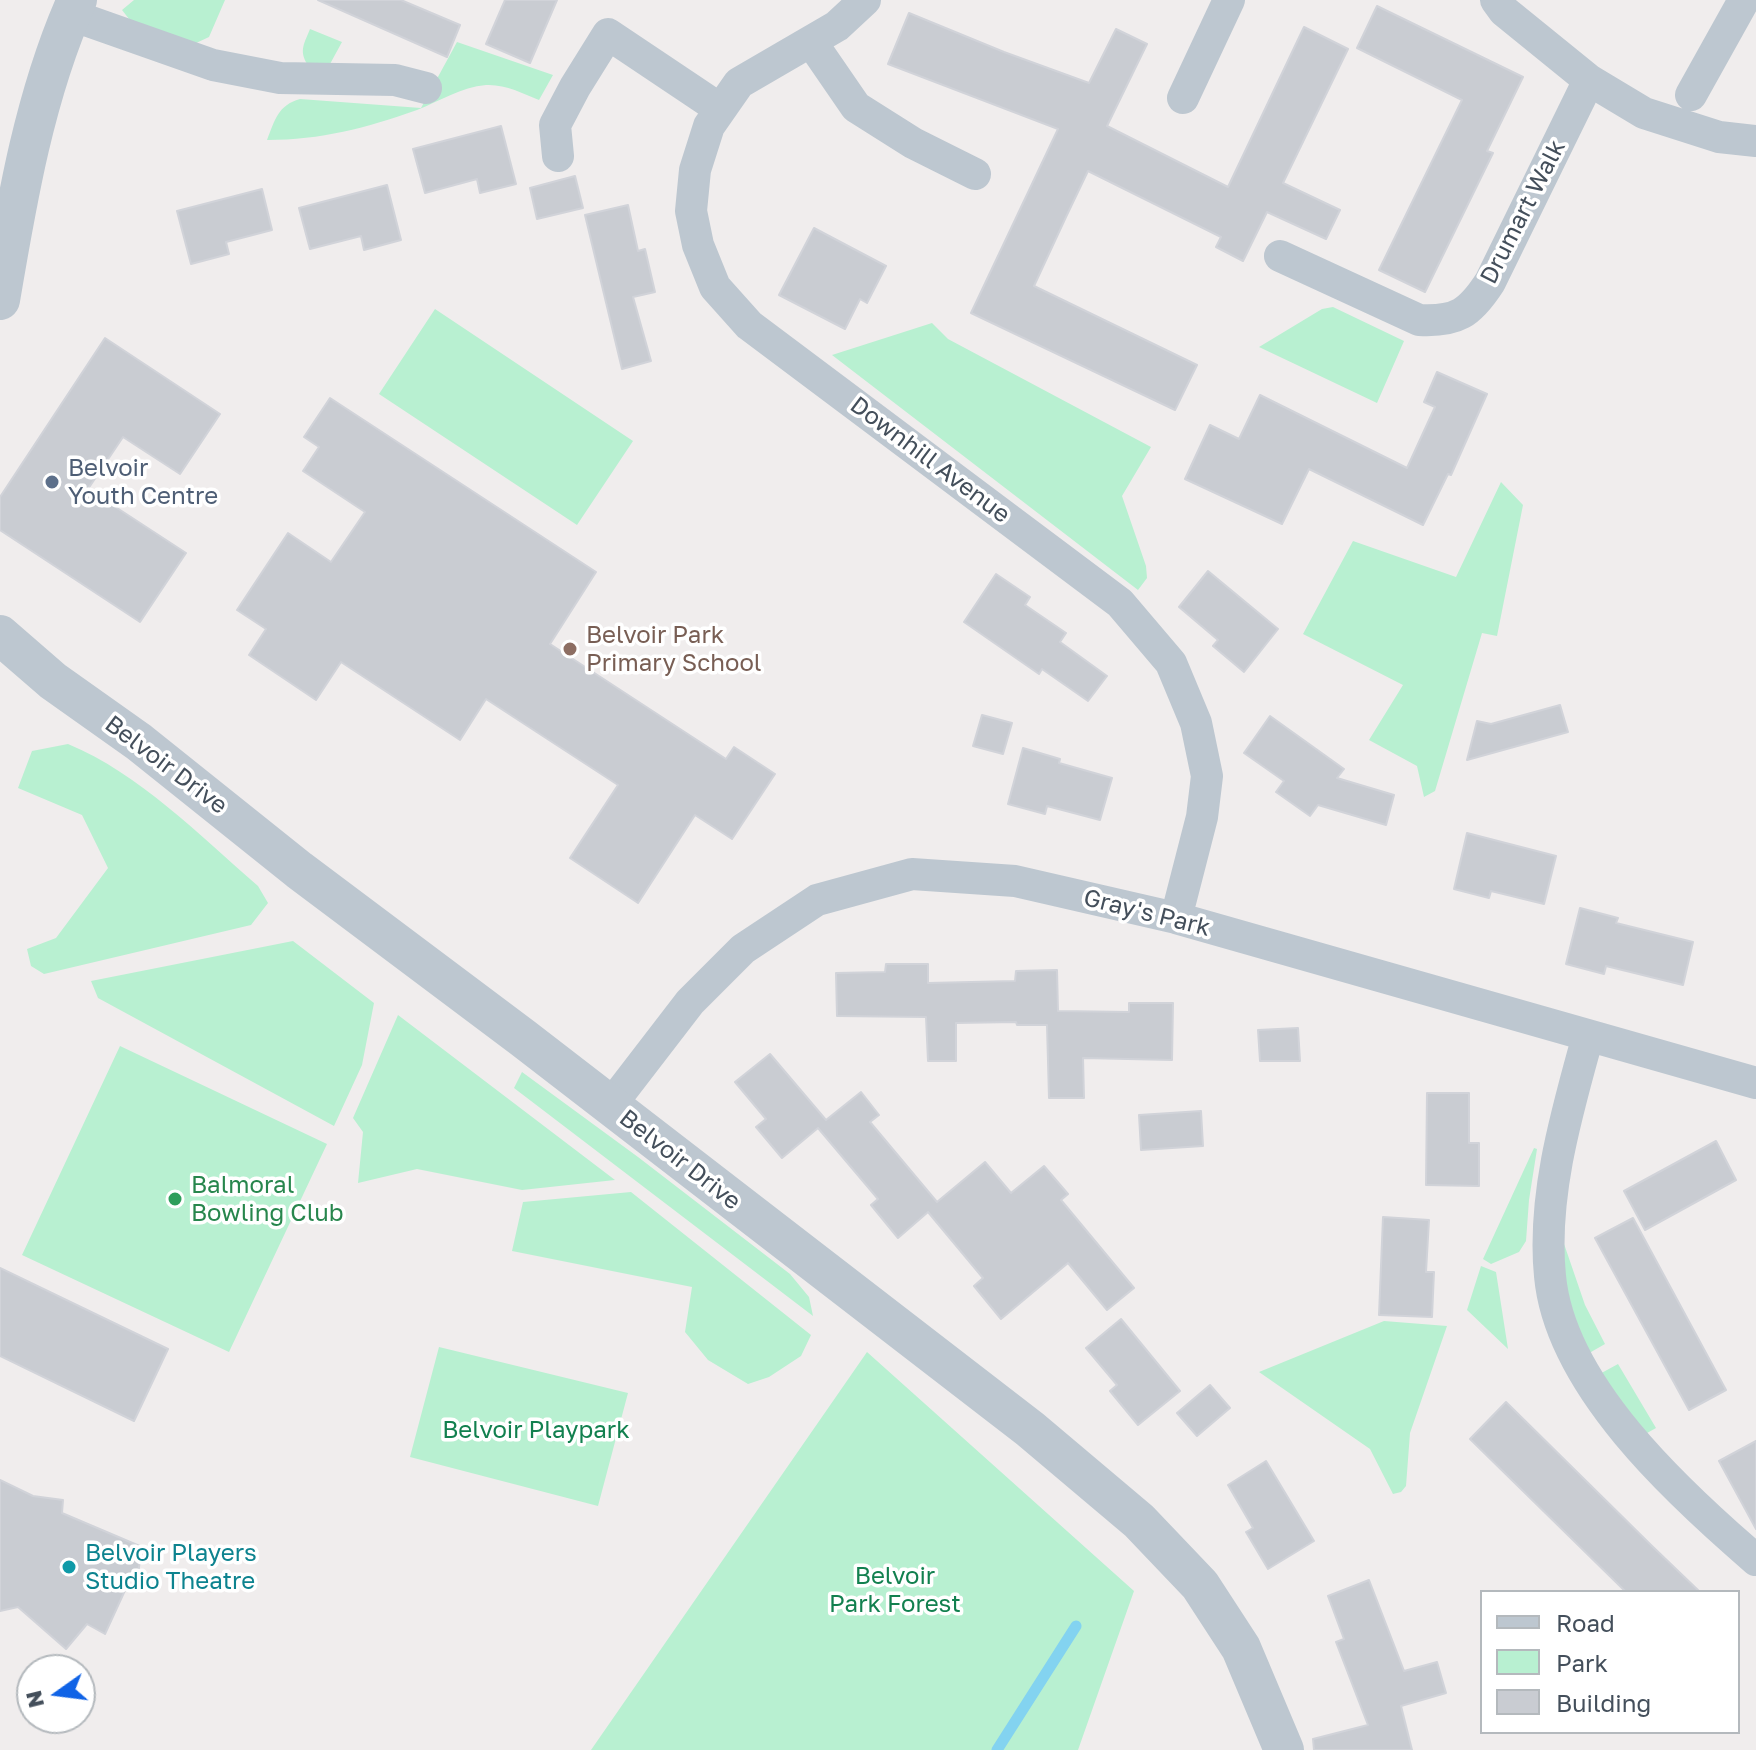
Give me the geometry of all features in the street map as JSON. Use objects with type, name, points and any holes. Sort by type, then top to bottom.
[{"type":"street","name":"Downhill Avenue","points":[[865,0],[837,26],[812,43],[739,83],[720,109],[709,126],[695,170],[691,211],[698,245],[715,287],[749,325],[1120,603],[1171,663],[1196,723],[1207,776],[1202,817],[1176,918]]},
{"type":"street","points":[[1183,98],[1229,0]]},
{"type":"street","points":[[1496,0],[1504,11],[1589,80],[1644,113],[1719,137],[1756,141]]},
{"type":"street","points":[[1691,95],[1744,0]]},
{"type":"street","points":[[0,300],[16,210],[38,116],[74,7],[213,65],[280,78],[395,80],[426,88]]},
{"type":"street","points":[[558,156],[555,125],[608,34],[720,109]]},
{"type":"street","points":[[812,43],[856,107],[913,143],[975,174]]},
{"type":"street","name":"Drumart Walk","points":[[1280,256],[1419,320],[1443,322],[1461,316],[1478,300],[1490,282],[1589,80]]},
{"type":"street","name":"Belvoir Drive","points":[[0,635],[53,681],[139,742],[299,870],[1030,1429],[1139,1521],[1200,1585],[1241,1648],[1284,1750]]},
{"type":"street","name":"Gray's Park","points":[[610,1106],[690,1002],[743,949],[817,900],[912,874],[1015,881],[1176,918],[1756,1083]]},
{"type":"street","points":[[1588,1036],[1554,1178],[1550,1276],[1560,1324],[1580,1368],[1609,1412],[1644,1453],[1728,1537],[1756,1560]]},
{"type":"green space","points":[[134,0],[225,0],[209,37],[194,44],[133,24],[122,10]]},
{"type":"green space","points":[[310,29],[342,42],[330,64],[308,65],[305,60],[303,47]]},
{"type":"green space","points":[[457,42],[553,75],[539,100],[500,86],[477,86],[417,110],[361,127],[306,138],[267,140],[282,109],[300,99],[421,108]]},
{"type":"green space","points":[[1333,307],[1404,341],[1377,403],[1259,347],[1322,309]]},
{"type":"green space","points":[[435,309],[633,441],[577,525],[379,394]]},
{"type":"green space","points":[[932,323],[948,339],[1151,447],[1122,496],[1146,566],[1147,578],[1138,590],[832,355]]},
{"type":"green space","points":[[1501,482],[1523,505],[1497,636],[1482,633],[1435,791],[1424,797],[1417,766],[1369,740],[1403,685],[1303,634],[1353,541],[1456,577]]},
{"type":"green space","points":[[68,744],[120,772],[144,789],[258,886],[268,903],[251,925],[44,974],[31,966],[27,949],[56,938],[108,868],[82,815],[18,788],[32,751]]},
{"type":"green space","points":[[293,941],[374,1003],[362,1065],[334,1126],[98,998],[91,981]]},
{"type":"green space","points":[[398,1015],[615,1180],[522,1190],[417,1169],[358,1183],[363,1132],[353,1118]]},
{"type":"green space","name":"Balmoral Bowling Club","points":[[120,1046],[327,1144],[229,1352],[22,1255]]},
{"type":"green space","points":[[522,1072],[790,1274],[809,1297],[813,1316],[514,1088]]},
{"type":"green space","points":[[1534,1148],[1537,1149],[1526,1241],[1519,1252],[1491,1264],[1483,1259]]},
{"type":"green space","points":[[631,1192],[811,1335],[801,1356],[769,1377],[748,1384],[708,1360],[685,1332],[692,1287],[512,1251],[523,1202]]},
{"type":"green space","points":[[1562,1238],[1585,1305],[1605,1344],[1584,1356],[1566,1311]]},
{"type":"green space","points":[[1481,1266],[1496,1272],[1508,1349],[1467,1310]]},
{"type":"green space","points":[[1384,1321],[1447,1326],[1410,1433],[1406,1486],[1401,1492],[1393,1494],[1370,1449],[1259,1372]]},
{"type":"green space","name":"Belvoir Playpark","points":[[439,1347],[628,1393],[598,1506],[410,1457]]},
{"type":"green space","name":"Belvoir Park Forest","points":[[867,1352],[1134,1591],[1078,1750],[591,1750]]},
{"type":"green space","points":[[1618,1364],[1656,1428],[1640,1437],[1596,1376]]},
{"type":"building","points":[[318,0],[401,0],[460,25],[447,57]]},
{"type":"building","points":[[505,0],[557,0],[530,63],[486,44]]},
{"type":"building","points":[[1377,6],[1523,77],[1487,151],[1493,153],[1425,292],[1379,270],[1462,100],[1357,48]]},
{"type":"building","points":[[909,13],[1089,83],[1116,29],[1147,44],[1107,126],[1228,187],[1304,27],[1348,49],[1283,183],[1340,210],[1326,239],[1267,212],[1243,261],[1216,247],[1221,237],[1088,171],[1034,286],[1197,365],[1175,410],[971,313],[1058,129],[888,64]]},
{"type":"building","points":[[501,126],[516,184],[480,193],[477,179],[425,193],[413,149]]},
{"type":"building","points":[[575,176],[583,208],[537,219],[530,188]]},
{"type":"building","points":[[387,185],[401,240],[364,250],[361,236],[310,249],[299,208]]},
{"type":"building","points":[[262,189],[272,230],[226,242],[229,254],[191,264],[177,211]]},
{"type":"building","points":[[628,205],[638,251],[645,249],[655,292],[633,297],[651,361],[622,369],[585,215]]},
{"type":"building","points":[[814,228],[886,266],[867,303],[860,299],[845,329],[779,295]]},
{"type":"building","name":"Belvoir Youth Centre","points":[[105,338],[220,414],[180,474],[123,437],[88,489],[186,553],[140,622],[0,530],[0,497]]},
{"type":"building","points":[[1437,372],[1487,394],[1451,475],[1448,474],[1423,525],[1309,469],[1282,524],[1185,479],[1210,425],[1239,439],[1260,395],[1407,468],[1435,407],[1424,402]]},
{"type":"building","points":[[330,398],[596,572],[550,644],[726,759],[734,747],[775,774],[732,839],[695,815],[638,903],[570,858],[618,785],[486,699],[460,740],[341,662],[316,700],[249,655],[266,629],[237,610],[288,533],[331,562],[365,512],[303,471],[319,447],[304,437]]},
{"type":"building","points":[[1208,571],[1278,629],[1244,672],[1213,646],[1218,640],[1179,607]]},
{"type":"building","points":[[996,574],[1030,597],[1025,605],[1066,633],[1060,642],[1107,676],[1088,701],[1042,669],[1039,674],[964,622]]},
{"type":"building","points":[[1560,705],[1568,732],[1467,760],[1477,721],[1491,724]]},
{"type":"building","points":[[982,715],[1012,723],[1003,754],[973,746]]},
{"type":"building","points":[[1270,716],[1344,769],[1337,778],[1394,795],[1386,825],[1318,805],[1310,816],[1276,792],[1284,781],[1244,753]]},
{"type":"building","points":[[1023,748],[1060,759],[1059,763],[1112,778],[1100,820],[1047,806],[1045,814],[1008,804]]},
{"type":"building","points":[[1467,833],[1556,856],[1544,904],[1491,891],[1489,898],[1454,889]]},
{"type":"building","points":[[1580,908],[1618,918],[1616,923],[1693,942],[1683,985],[1606,966],[1604,974],[1566,964]]},
{"type":"building","points":[[886,964],[928,964],[928,983],[1015,981],[1016,971],[1057,970],[1058,1011],[1129,1012],[1129,1003],[1173,1003],[1172,1060],[1083,1058],[1084,1098],[1049,1098],[1047,1025],[1017,1025],[1016,1022],[956,1023],[956,1061],[928,1061],[926,1017],[837,1016],[836,973],[885,972]]},
{"type":"building","points":[[1298,1028],[1300,1061],[1260,1061],[1258,1030]]},
{"type":"building","points":[[770,1054],[826,1120],[861,1092],[879,1115],[870,1122],[937,1202],[985,1162],[1011,1193],[1044,1166],[1068,1194],[1061,1200],[1134,1288],[1107,1310],[1068,1263],[1001,1319],[974,1286],[983,1278],[928,1212],[898,1238],[871,1205],[878,1199],[818,1128],[782,1158],[756,1127],[766,1119],[735,1082]]},
{"type":"building","points":[[1427,1093],[1469,1093],[1469,1143],[1479,1143],[1479,1186],[1426,1185]]},
{"type":"building","points":[[1201,1111],[1203,1146],[1141,1150],[1139,1115]]},
{"type":"building","points":[[1716,1141],[1736,1180],[1645,1230],[1624,1191]]},
{"type":"building","points":[[1383,1217],[1429,1220],[1426,1272],[1434,1272],[1432,1317],[1379,1315]]},
{"type":"building","points":[[1633,1218],[1726,1390],[1689,1410],[1595,1238]]},
{"type":"building","points":[[0,1268],[168,1349],[134,1421],[0,1356]]},
{"type":"building","points":[[1121,1319],[1180,1391],[1138,1425],[1110,1391],[1117,1385],[1086,1348]]},
{"type":"building","points":[[1210,1385],[1230,1408],[1197,1436],[1177,1413]]},
{"type":"building","points":[[1506,1402],[1698,1590],[1624,1590],[1470,1439]]},
{"type":"building","points":[[1756,1441],[1756,1529],[1719,1461]]},
{"type":"building","points":[[1266,1461],[1314,1541],[1268,1569],[1246,1532],[1253,1528],[1228,1485]]},
{"type":"building","name":"Belvoir Players Studio Theatre","points":[[0,1480],[33,1496],[63,1500],[62,1513],[142,1547],[136,1587],[127,1586],[105,1634],[87,1624],[66,1649],[18,1607],[0,1611]]},
{"type":"building","points":[[1369,1580],[1404,1671],[1437,1662],[1446,1693],[1401,1706],[1412,1750],[1314,1750],[1313,1739],[1368,1725],[1336,1642],[1344,1639],[1328,1596]]},
{"type":"waterway","points":[[997,1750],[1076,1626]]},
{"type":"place","name":"Belvoir Youth Centre","points":[[52,482]]},
{"type":"place","name":"Belvoir Park Primary School","points":[[570,649]]},
{"type":"place","name":"Balmoral Bowling Club","points":[[175,1199]]},
{"type":"place","name":"Belvoir Players Studio Theatre","points":[[69,1567]]}]
